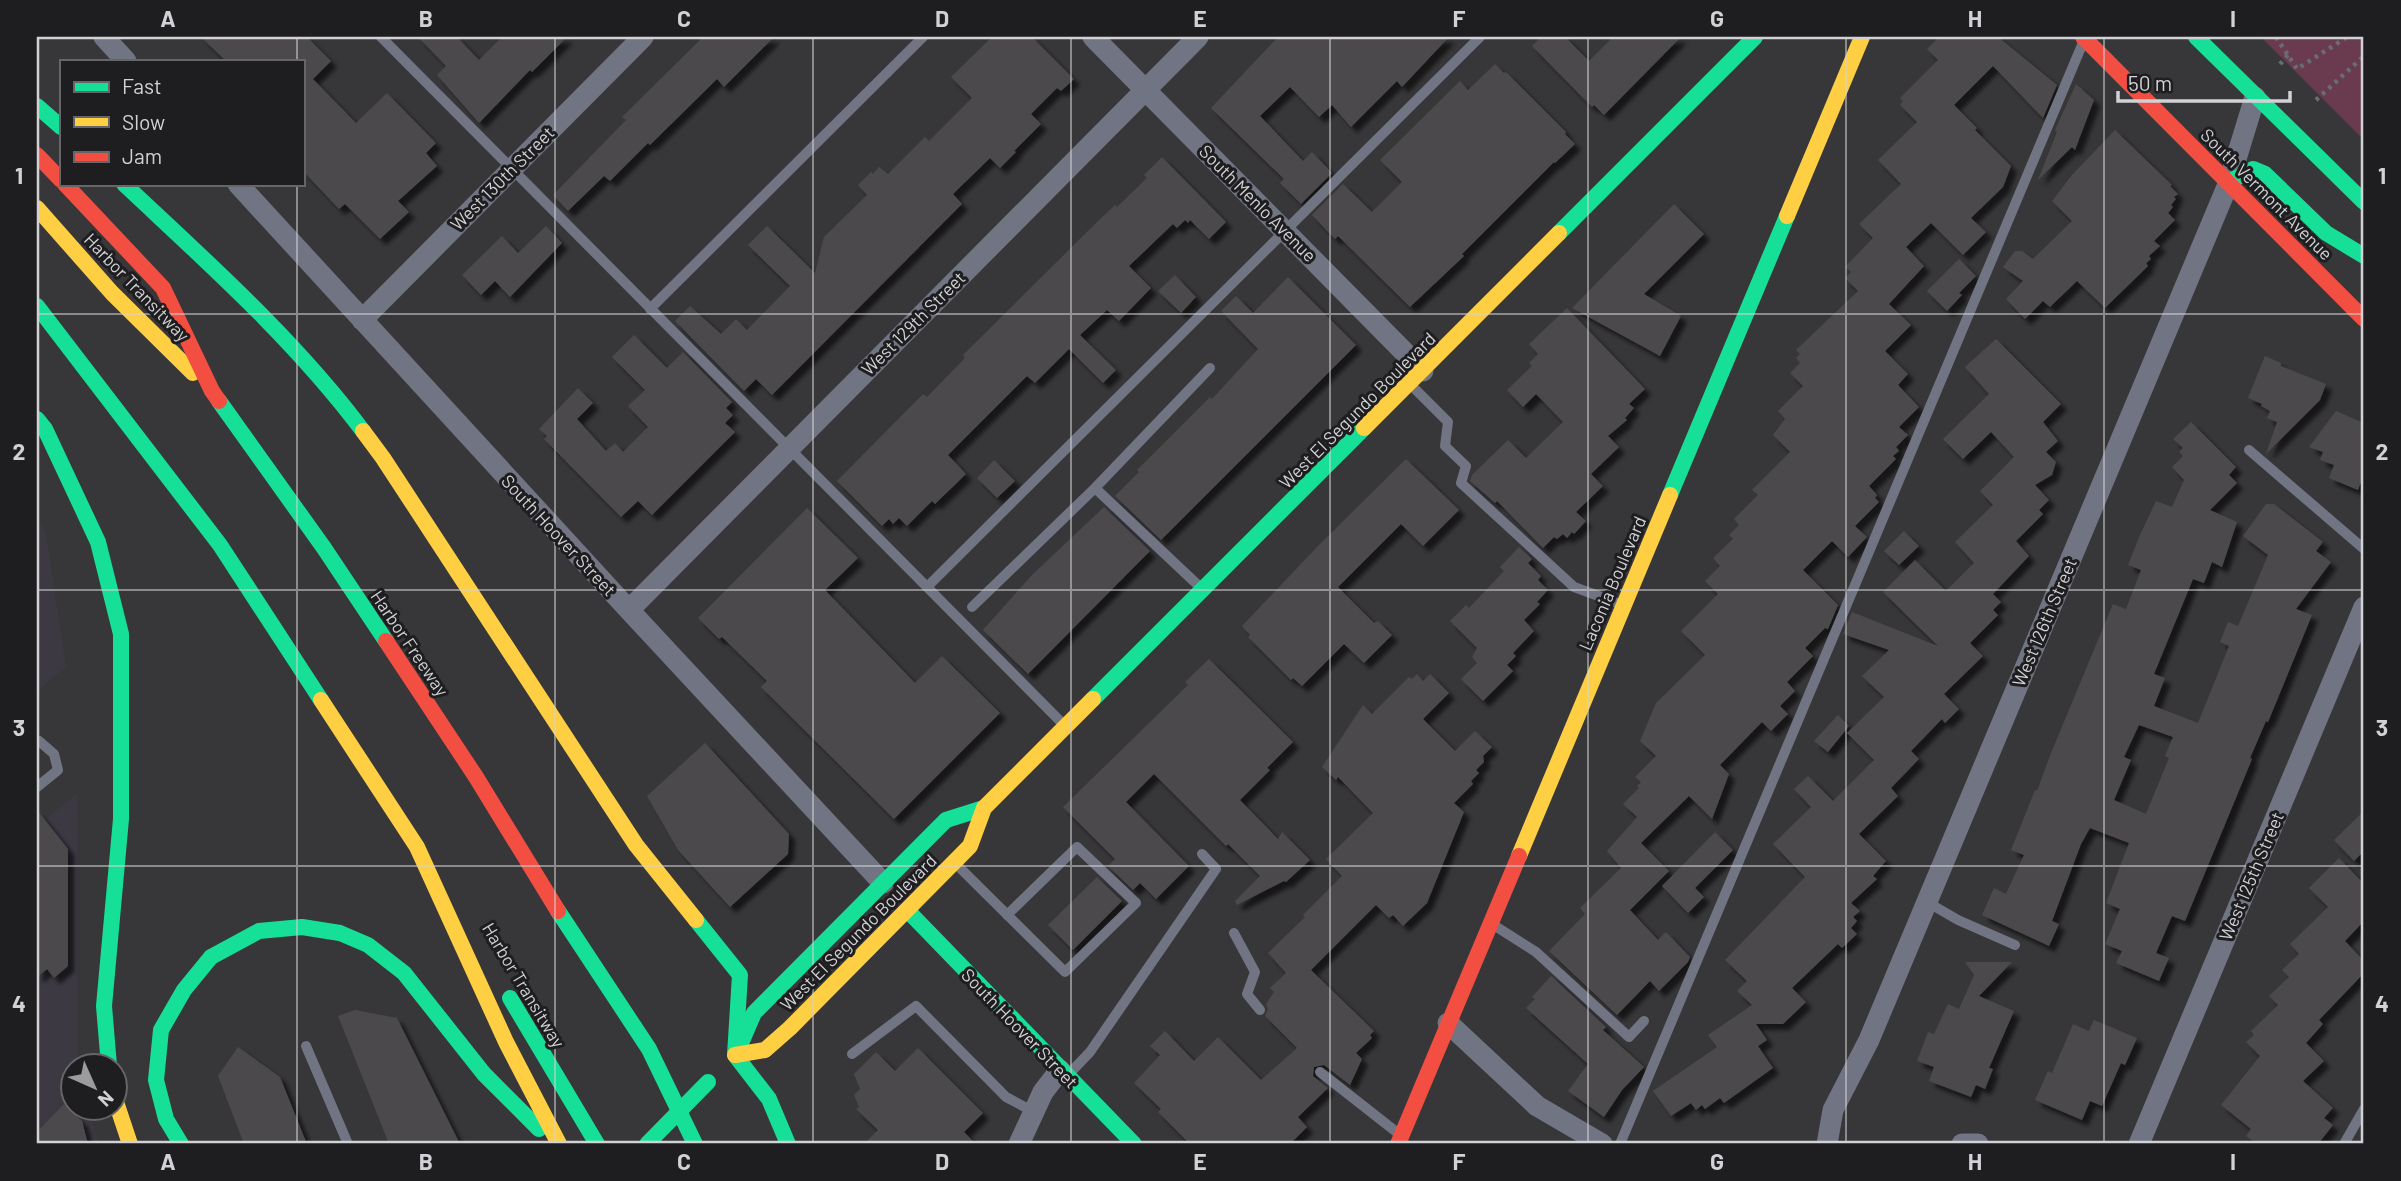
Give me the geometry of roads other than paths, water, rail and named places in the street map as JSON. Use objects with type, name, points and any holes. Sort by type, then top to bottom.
[{"type":"main road","name":"West El Segundo Boulevard","points":[[722,1069],[765,1051],[907,910],[970,846],[984,808],[1755,37]]},
{"type":"main road","name":"Laconia Boulevard","points":[[1400,1140],[1862,37]]},
{"type":"main road","points":[[2196,37],[2364,202]]},
{"type":"main road","name":"South Vermont Avenue","points":[[2084,38],[2364,319]]},
{"type":"main road","points":[[37,106],[60,126]]},
{"type":"main road","points":[[37,155],[60,179]]},
{"type":"main road","points":[[2228,182],[2253,169],[2265,174],[2326,233],[2364,256]]},
{"type":"main road","name":"Harbor Freeway","points":[[67,186],[163,288],[212,391],[331,559],[476,777],[573,935],[649,1049],[695,1144]]},
{"type":"main road","points":[[126,186],[268,321],[363,430],[383,458],[636,845],[740,975],[722,1069],[769,1099],[788,1144]]},
{"type":"main road","name":"Harbor Transitway","points":[[37,208],[113,293],[212,391]]},
{"type":"main road","points":[[40,309],[220,545],[417,847],[506,1042],[559,1144]]},
{"type":"main road","points":[[37,419],[45,429],[98,542],[121,634],[121,819],[104,1006],[108,1052]]},
{"type":"main road","name":"West El Segundo Boulevard","points":[[647,1144],[722,1069],[754,1013],[946,820],[984,808]]},
{"type":"main road","name":"Harbor Transitway","points":[[417,847],[488,962]]},
{"type":"main road","name":"South Hoover Street","points":[[907,910],[1063,1074],[1134,1144]]},
{"type":"main road","points":[[181,1144],[166,1119],[156,1080],[161,1030],[172,1010],[184,990],[211,957],[259,931],[302,927],[340,933],[368,945],[404,973],[484,1074],[554,1144]]},
{"type":"main road","name":"Harbor Transitway","points":[[502,985],[597,1144]]},
{"type":"main road","points":[[649,1049],[681,1144]]},
{"type":"main road","points":[[123,1122],[130,1144]]},
{"type":"street","points":[[104,37],[125,60]]},
{"type":"street","name":"West 130th Street","points":[[362,320],[643,37]]},
{"type":"street","name":"South Menlo Avenue","points":[[1093,37],[1286,231],[1417,377]]},
{"type":"street","name":"West 129th Street","points":[[629,610],[1198,37]]},
{"type":"street","name":"West 126th Street","points":[[1827,1144],[1833,1110],[1869,1040],[2228,182],[2255,97]]},
{"type":"street","name":"South Hoover Street","points":[[240,186],[883,883]]},
{"type":"street","name":"West 125th Street","points":[[2138,1144],[2364,607]]},
{"type":"street","points":[[1448,1023],[1537,1106],[1602,1144]]},
{"type":"street","points":[[1019,1144],[1043,1092],[1063,1074]]},
{"type":"street","points":[[1962,1144],[1978,1144]]},
{"type":"lane","points":[[381,37],[1066,727]]},
{"type":"lane","points":[[650,309],[923,37]]},
{"type":"lane","points":[[927,587],[1480,37]]},
{"type":"lane","points":[[1620,1144],[2084,38]]},
{"type":"lane","points":[[972,607],[1095,488],[1210,368]]},
{"type":"lane","points":[[1417,377],[1447,422],[1445,446],[1466,467],[1461,483],[1574,587],[1623,606]]},
{"type":"lane","points":[[2249,450],[2364,549]]},
{"type":"lane","points":[[1095,488],[1203,590]]},
{"type":"lane","points":[[37,743],[39,741],[54,754],[58,770],[37,787]]},
{"type":"lane","points":[[954,862],[1007,915],[1065,972],[1136,904],[1077,847],[1007,915]]},
{"type":"lane","points":[[1063,1074],[1090,1052],[1216,869],[1202,854]]},
{"type":"lane","points":[[1927,902],[1958,920],[2015,945]]},
{"type":"lane","points":[[1490,923],[1536,953],[1629,1037],[1644,1021]]},
{"type":"lane","points":[[1234,933],[1255,972],[1247,994],[1260,1010]]},
{"type":"lane","points":[[852,1054],[916,1006],[1006,1097],[1034,1112]]},
{"type":"lane","points":[[306,1046],[348,1144]]},
{"type":"lane","points":[[1321,1072],[1400,1140]]},
{"type":"lane","points":[[2344,1144],[2364,1110]]}]
